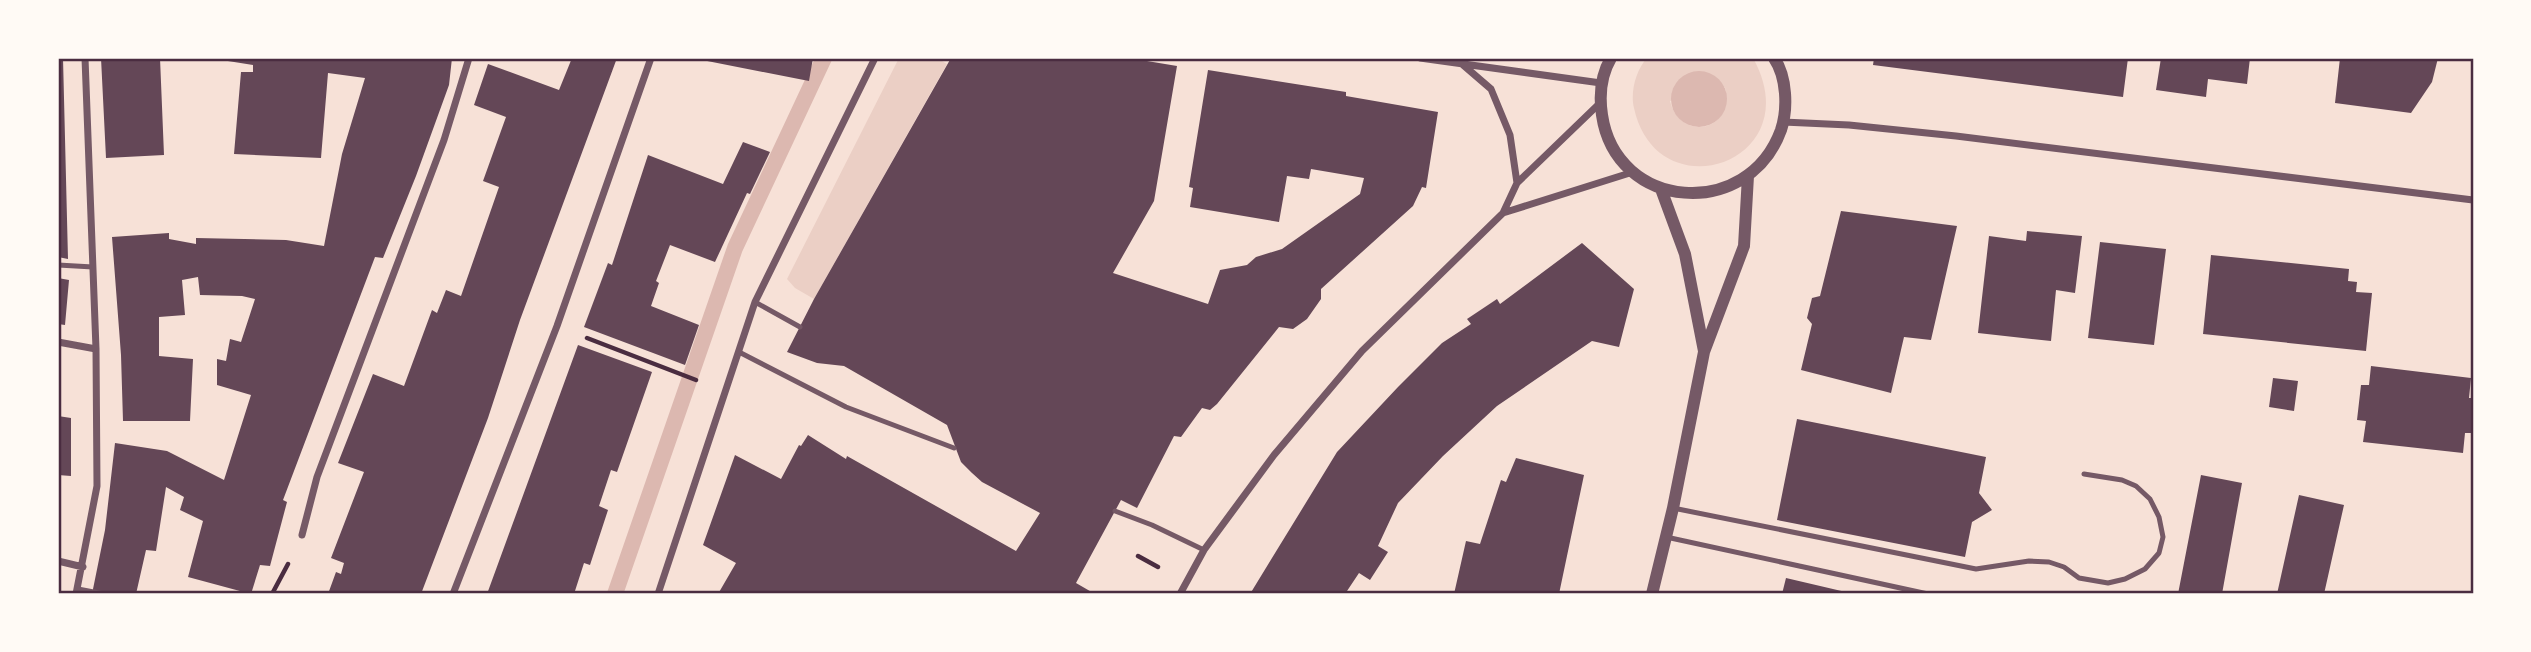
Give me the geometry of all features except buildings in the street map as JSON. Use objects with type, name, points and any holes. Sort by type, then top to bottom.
[{"type":"street","points":[[77,592],[97,486],[96,349],[85,58]]},
{"type":"street","points":[[302,535],[317,477],[444,141],[469,58]]},
{"type":"street","points":[[453,594],[556,326],[651,58]]},
{"type":"street","points":[[658,594],[755,302],[874,58]]},
{"type":"street","points":[[1420,58],[1601,83]]},
{"type":"street","points":[[1611,58],[1601,83],[1600,103],[1604,129],[1615,151],[1633,172],[1646,182],[1682,194],[1722,190],[1748,176],[1764,161],[1776,143],[1783,122],[1786,92],[1774,58]]},
{"type":"street","points":[[1461,64],[1491,89],[1510,135],[1517,183]]},
{"type":"street","points":[[1180,594],[1205,550],[1274,455],[1362,351],[1503,213],[1517,183],[1600,103]]},
{"type":"street","points":[[1783,122],[1849,125],[1956,136],[2473,200]]},
{"type":"street","points":[[1503,213],[1633,172]]},
{"type":"street","points":[[1652,594],[1673,508],[1704,352],[1744,246],[1748,176]]},
{"type":"street","points":[[1661,189],[1685,254],[1704,352]]},
{"type":"street","points":[[58,342],[96,349]]},
{"type":"street","points":[[58,561],[83,567]]},
{"type":"lane","points":[[58,265],[93,267]]},
{"type":"lane","points":[[755,302],[800,327]]},
{"type":"lane","points":[[739,352],[846,407],[954,448]]},
{"type":"lane","points":[[1673,508],[1976,569],[2029,561],[2049,562],[2064,567],[2079,578],[2108,583],[2125,579],[2145,569],[2159,553],[2163,537],[2159,517],[2150,499],[2136,486],[2122,480],[2084,474]]},
{"type":"lane","points":[[1115,512],[1152,525],[1205,550]]},
{"type":"lane","points":[[1666,537],[1928,594]]},
{"type":"lane","points":[[77,592],[104,594]]},
{"type":"path","points":[[556,326],[695,380]]},
{"type":"path","points":[[1135,554],[1186,583]]},
{"type":"path","points":[[178,594],[192,594]]},
{"type":"shaded area","points":[[899,58],[937,58],[947,64],[814,299],[795,288],[787,279]]},
{"type":"shaded area","points":[[1647,58],[1753,58],[1765,94],[1762,125],[1747,147],[1724,162],[1697,166],[1670,160],[1648,141],[1634,108],[1633,88]],"holes":[[[1725,87],[1726,102],[1722,114],[1715,122],[1695,127],[1685,123],[1676,114],[1670,101]]]},
{"type":"shaded area","points":[[1693,71],[1705,71],[1719,79],[1727,93],[1725,110],[1719,119],[1705,127],[1693,127],[1676,115],[1671,105],[1671,93],[1683,76]]},
{"type":"waterway","points":[[615,594],[735,248],[824,58]]}]
